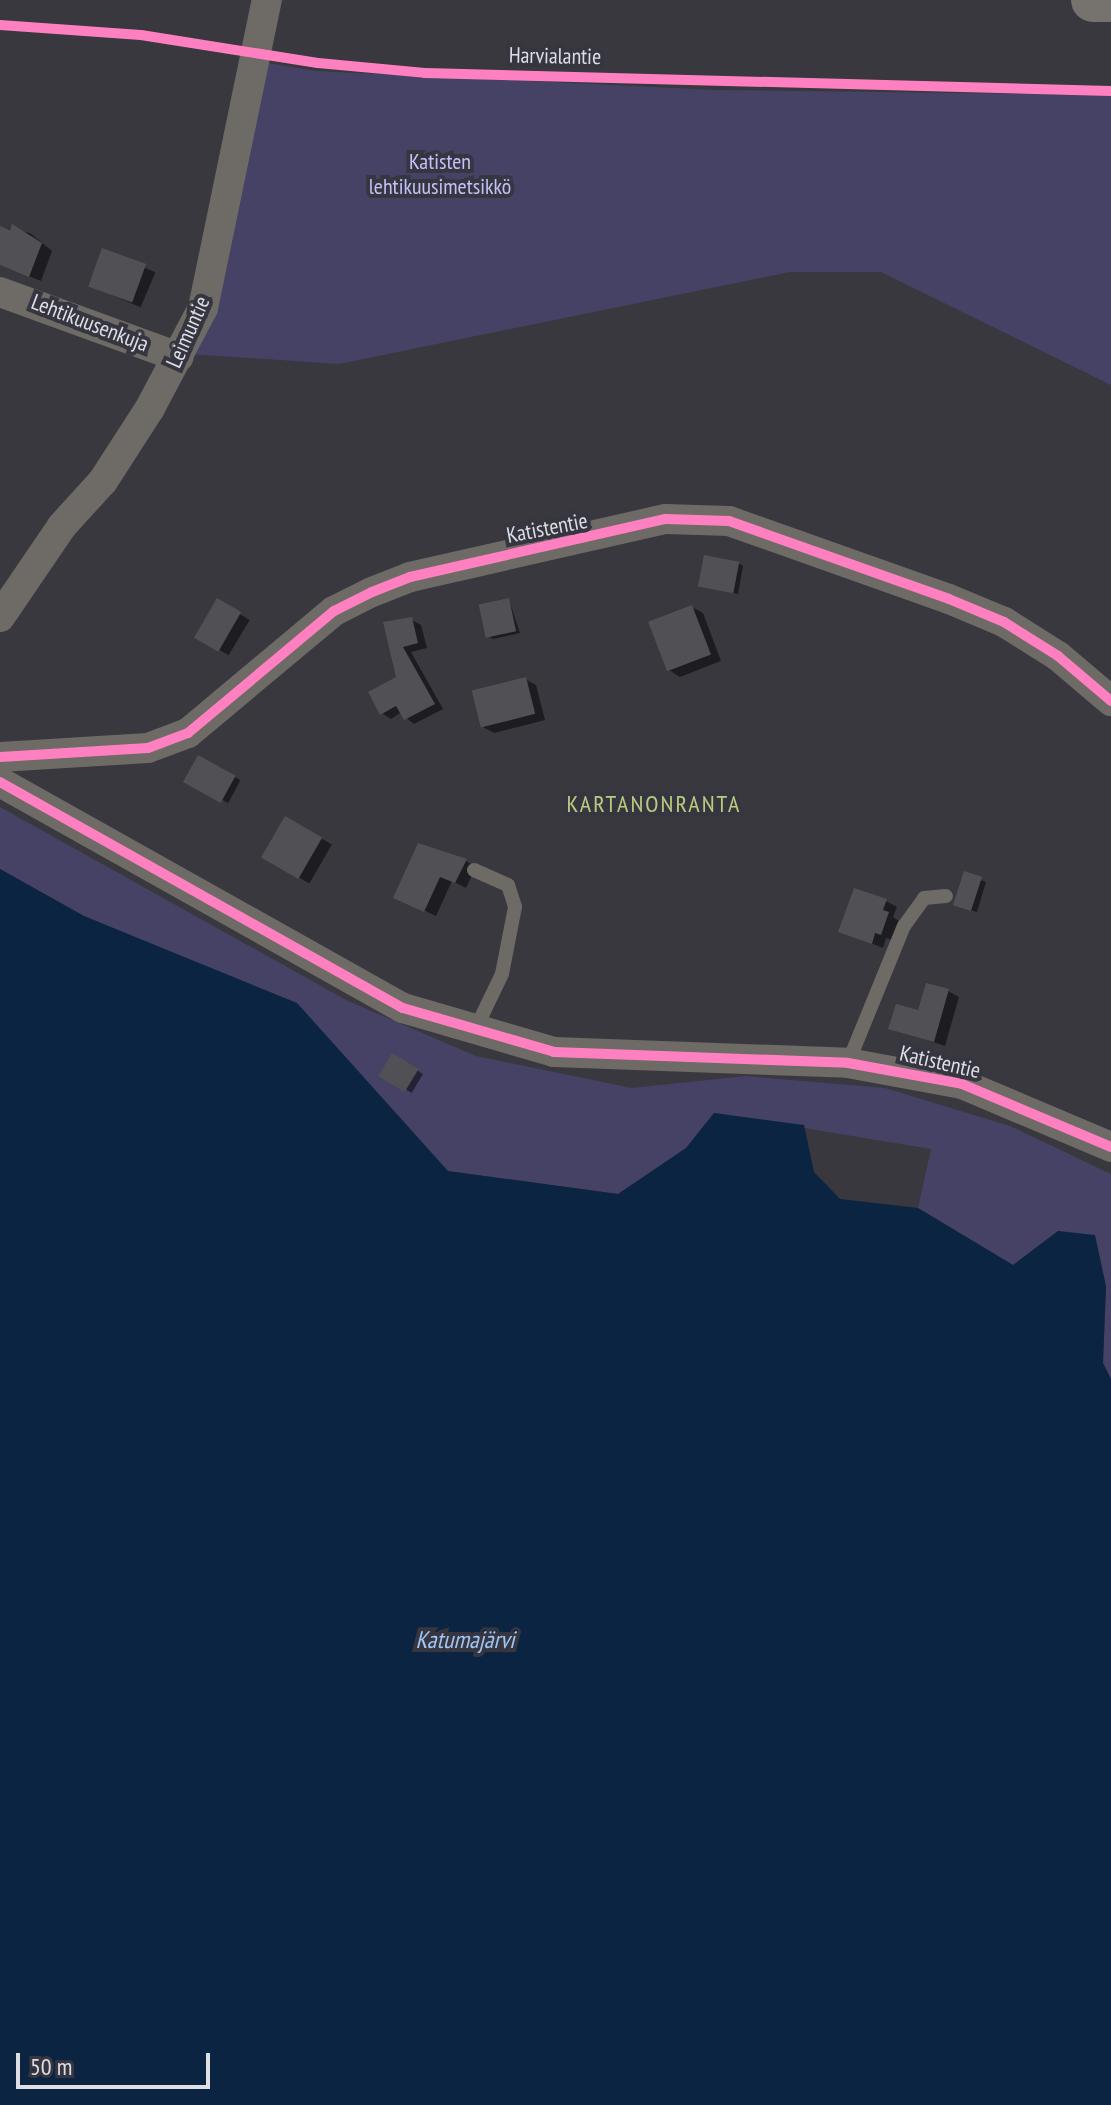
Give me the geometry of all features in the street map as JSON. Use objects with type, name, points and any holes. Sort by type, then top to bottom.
[{"type":"highway","points":[[1093,0],[1111,0]]},
{"type":"street","name":"Leimuntie","points":[[0,617],[62,526],[103,481],[179,357],[203,308],[267,0]]},
{"type":"street","name":"Lehtikuusenkuja","points":[[0,292],[179,357]]},
{"type":"street","name":"Katistentie","points":[[0,757],[148,748],[188,733],[296,640],[334,611],[372,592],[410,577],[666,519],[729,521],[949,599],[1004,622],[1058,656],[1111,701]]},
{"type":"street","name":"Katistentie","points":[[0,782],[403,1008],[554,1052],[848,1063],[962,1084],[1111,1147]]},
{"type":"lane","points":[[474,870],[508,885],[515,907],[502,974],[475,1030]]},
{"type":"lane","points":[[848,1063],[904,926],[924,898],[946,896]]},
{"type":"green space","name":"Katisten lehtikuusimetsikkö","points":[[262,62],[316,71],[716,90],[1111,95],[1111,385],[881,272],[790,272],[339,364],[189,354]]},
{"type":"green space","points":[[0,807],[348,1001],[476,1056],[632,1088],[746,1076],[885,1088],[1010,1126],[1111,1174],[1111,1379],[1103,1363],[1106,1286],[1058,1231],[1013,1265],[918,1208],[931,1149],[714,1113],[686,1148],[618,1194],[447,1171],[300,1007],[84,916],[0,869]]},
{"type":"water","name":"Katumajärvi","points":[[0,869],[84,916],[297,1003],[448,1171],[618,1194],[686,1148],[714,1113],[804,1125],[814,1172],[840,1199],[918,1208],[1013,1265],[1058,1231],[1095,1235],[1106,1286],[1103,1363],[1111,1379],[1111,2105],[0,2105]]},
{"type":"building","points":[[12,224],[42,243],[29,277],[0,265],[0,226],[10,230]]},
{"type":"building","points":[[102,248],[146,264],[132,303],[88,287]]},
{"type":"building","points":[[704,555],[739,562],[733,593],[698,586]]},
{"type":"building","points":[[217,598],[241,612],[218,652],[194,638]]},
{"type":"building","points":[[509,598],[516,631],[486,638],[479,604]]},
{"type":"building","points":[[692,605],[711,654],[667,671],[648,622]]},
{"type":"building","points":[[412,617],[418,643],[403,647],[435,704],[404,720],[396,706],[380,715],[368,692],[396,677],[383,622]]},
{"type":"building","points":[[526,677],[535,714],[481,727],[472,691]]},
{"type":"building","points":[[198,755],[236,776],[221,803],[183,782]]},
{"type":"building","points":[[285,816],[322,838],[298,879],[261,858]]},
{"type":"building","points":[[418,843],[467,859],[455,883],[440,877],[424,912],[393,898]]},
{"type":"building","points":[[964,871],[982,877],[971,911],[953,905]]},
{"type":"building","points":[[854,888],[887,899],[883,910],[889,912],[881,935],[875,933],[872,944],[838,932]]},
{"type":"building","points":[[926,983],[949,989],[934,1042],[888,1029],[896,1004],[918,1010]]},
{"type":"building","points":[[392,1053],[419,1069],[405,1092],[378,1076]]},
{"type":"cycle path","name":"Harvialantie","points":[[0,25],[141,35],[318,63],[425,73],[1111,91]]},
{"type":"cycle path","points":[[0,757],[148,748],[188,733],[334,611],[372,592],[410,577],[666,519],[729,521],[949,599],[1004,622],[1058,656],[1111,701]]},
{"type":"cycle path","points":[[0,782],[403,1008],[554,1052],[848,1063],[962,1084],[1111,1147]]},
{"type":"district","name":"KARTANONRANTA","points":[[654,804]]}]
